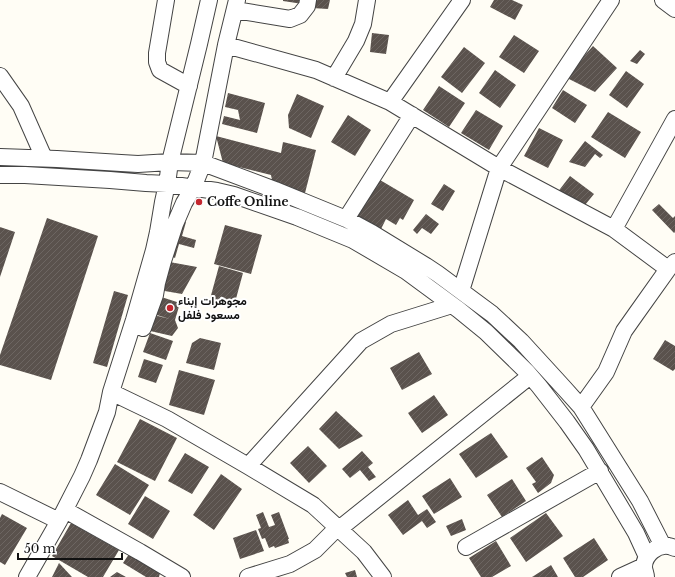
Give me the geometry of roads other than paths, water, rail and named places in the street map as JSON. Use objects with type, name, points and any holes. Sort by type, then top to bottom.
[{"type":"street","points":[[166,0],[157,53],[157,62],[160,70],[189,86]]},
{"type":"street","points":[[115,394],[158,232],[163,202],[168,184],[170,162],[199,44],[208,0]]},
{"type":"street","points":[[27,577],[62,516],[89,460],[155,295],[159,276],[175,224],[184,203],[193,188],[203,163],[226,44],[236,5],[290,19],[300,14],[307,6],[308,0]]},
{"type":"street","points":[[334,78],[356,42],[363,24],[367,0]]},
{"type":"street","points":[[390,102],[462,0]]},
{"type":"street","points":[[461,291],[499,168],[611,0]]},
{"type":"street","points":[[663,0],[675,9]]},
{"type":"street","points":[[226,44],[316,70],[390,102],[499,168],[614,229],[672,266],[624,331],[606,372],[581,407]]},
{"type":"street","points":[[0,76],[21,106],[44,158]]},
{"type":"street","points":[[346,219],[412,115]]},
{"type":"street","points":[[614,229],[675,119]]},
{"type":"street","points":[[0,157],[44,158],[132,164],[170,162],[203,163],[346,219],[426,266],[492,314],[508,328],[581,407],[640,501],[671,545],[653,550],[646,567],[620,577]]},
{"type":"street","points":[[0,176],[25,175],[110,180],[146,184],[168,184],[217,191],[296,217],[353,240],[406,271],[486,332],[530,376],[578,436],[600,471],[636,532],[646,567]]},
{"type":"street","points":[[248,466],[361,341],[391,324],[452,305]]},
{"type":"street","points":[[248,577],[290,564],[315,550],[333,532],[530,376]]},
{"type":"street","points":[[115,394],[167,419],[313,505],[364,552],[383,577]]},
{"type":"street","points":[[466,547],[600,471]]},
{"type":"street","points":[[0,492],[62,516],[140,552],[182,577]]},
{"type":"place","name":"Coffe Online","points":[[199,202]]},
{"type":"place","name":"مجوهرات إبناء مسعود فلفل","points":[[170,308]]}]
